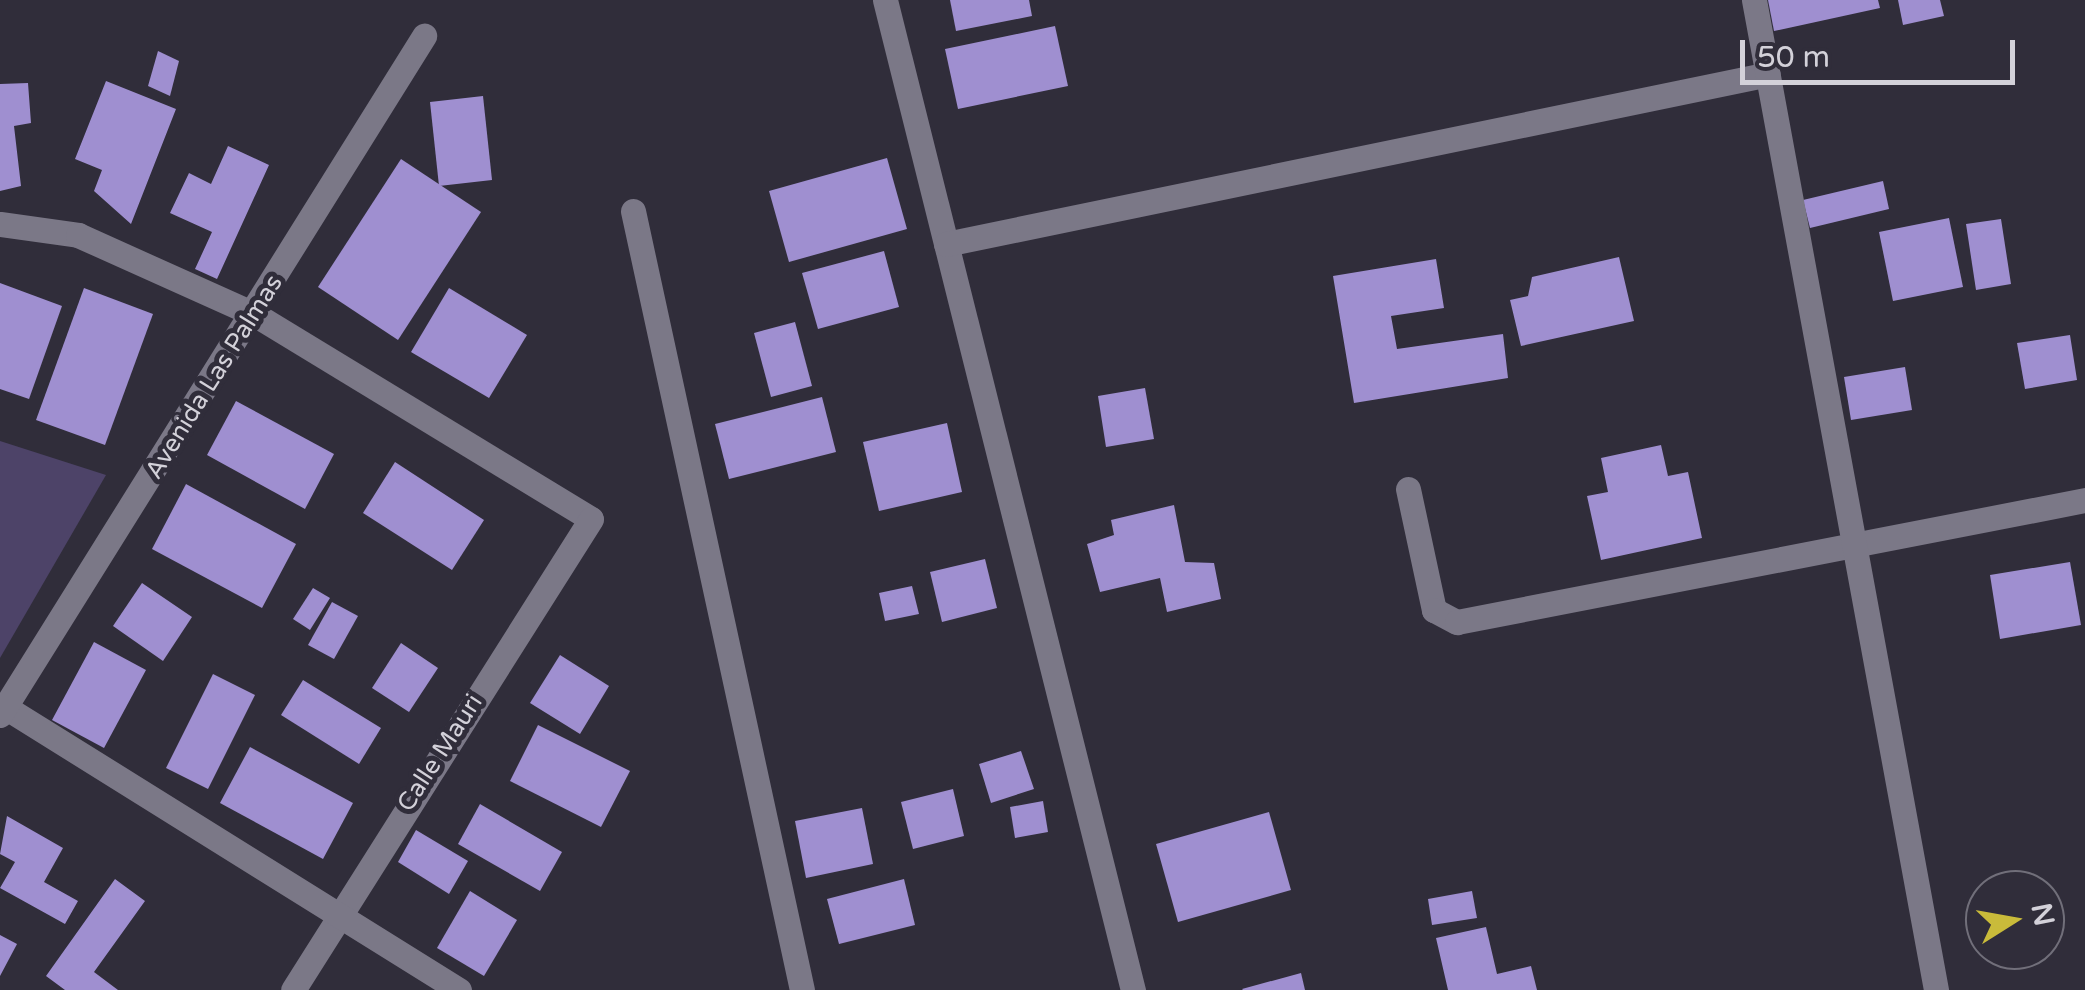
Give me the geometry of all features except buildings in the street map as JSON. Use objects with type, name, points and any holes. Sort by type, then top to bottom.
[{"type":"street","points":[[884,0],[1133,990]]},
{"type":"street","points":[[1754,0],[1936,990]]},
{"type":"street","name":"Avenida Las Palmas","points":[[2,711],[254,314],[424,36]]},
{"type":"street","points":[[946,244],[1768,74]]},
{"type":"street","points":[[632,211],[802,990]]},
{"type":"street","points":[[0,224],[78,235],[254,314]]},
{"type":"street","name":"Calle Mauri","points":[[254,314],[591,519],[340,910],[293,990]]},
{"type":"street","points":[[1408,489],[1434,610],[1458,622],[2085,500]]},
{"type":"street","points":[[2,711],[340,910],[459,990]]},
{"type":"shaded area","points":[[0,441],[106,475],[0,658]]}]
